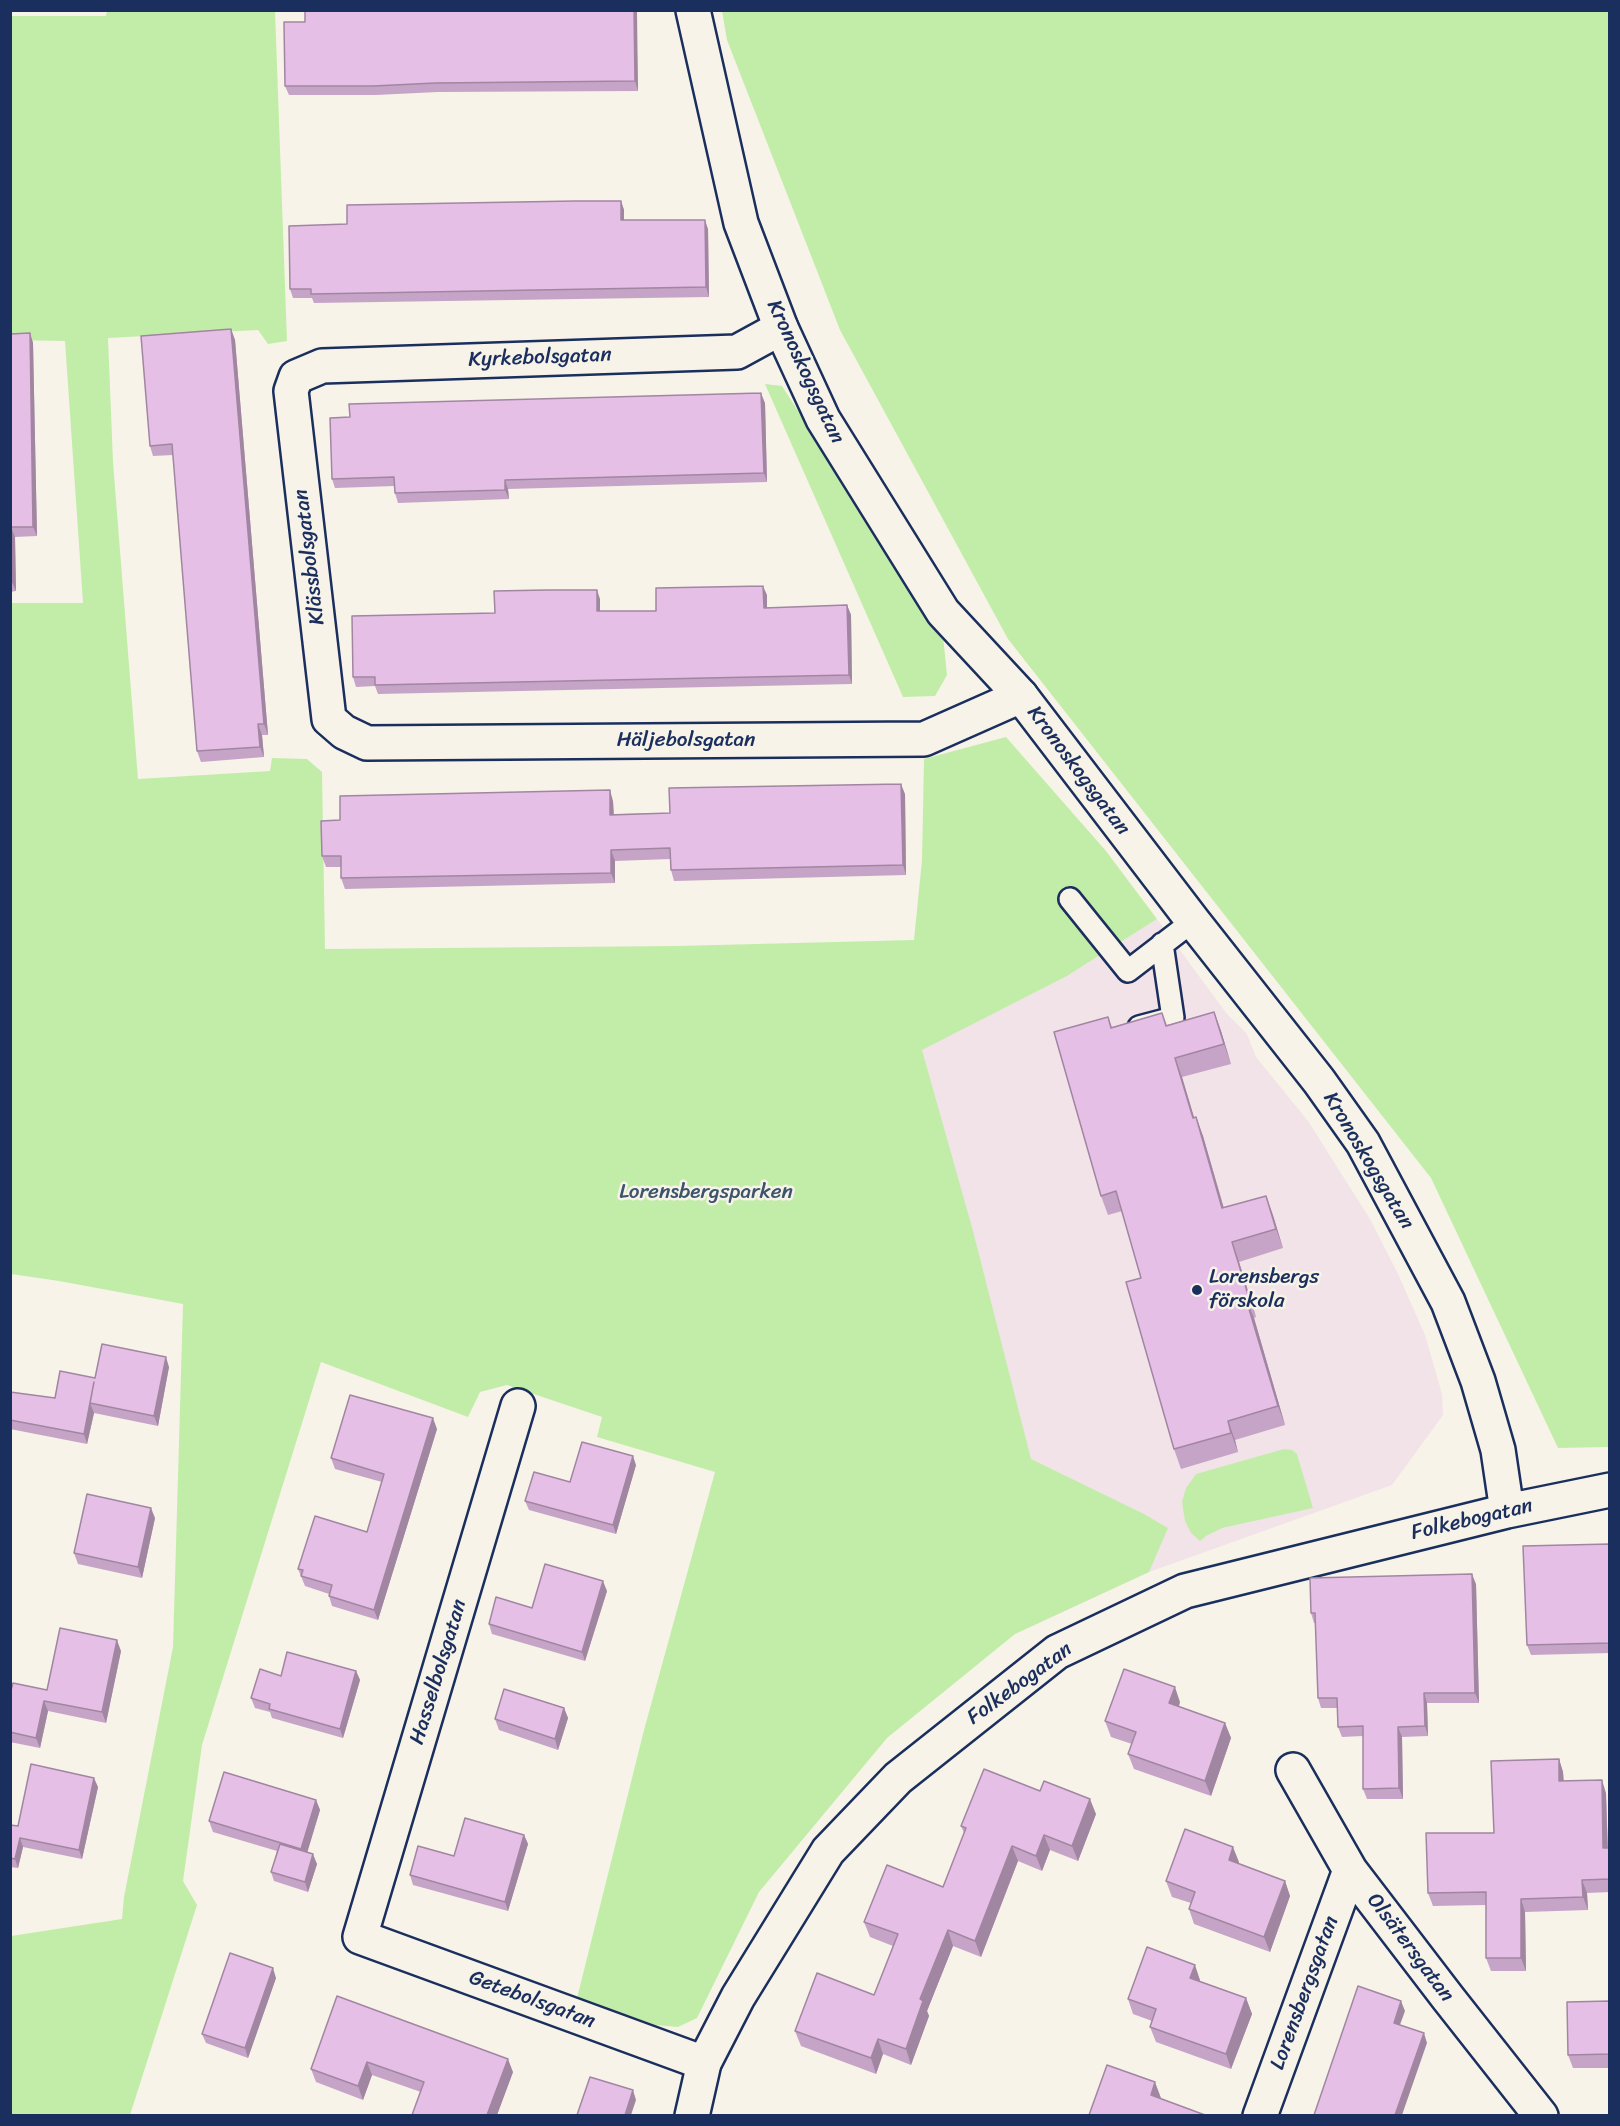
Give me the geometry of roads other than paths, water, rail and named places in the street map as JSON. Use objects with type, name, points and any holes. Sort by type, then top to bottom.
[{"type":"street","name":"Kronoskogsgatan","points":[[693,10],[741,223],[781,328],[823,419],[943,612],[1021,696],[1192,921],[1325,1090],[1363,1143],[1448,1302],[1478,1381],[1498,1450],[1507,1511]]},
{"type":"street","name":"Kyrkebolsgatan","points":[[296,377],[322,366],[737,352],[781,328]]},
{"type":"street","name":"Klässbolsgatan","points":[[296,377],[291,391],[329,719],[344,732]]},
{"type":"street","name":"Häljebolsgatan","points":[[344,732],[368,743],[924,739],[1021,696]]},
{"type":"street","name":"Hasselbolsgatan","points":[[360,1937],[518,1406]]},
{"type":"street","name":"Folkebogatan","points":[[692,2115],[704,2063],[738,1996],[828,1851],[898,1778],[1057,1652],[1185,1591],[1507,1511],[1610,1490]]},
{"type":"street","name":"Olsätersgatan","points":[[1293,1770],[1350,1870],[1540,2115]]},
{"type":"street","name":"Lorensbergsgatan","points":[[1260,2115],[1350,1870]]},
{"type":"street","name":"Getebolsgatan","points":[[360,1937],[704,2063]]},
{"type":"lane","points":[[1070,899],[1128,971],[1192,921]]},
{"type":"lane","points":[[1128,1030],[1173,1018],[1162,944]]},
{"type":"place","name":"Lorensbergs förskola","points":[[1197,1290]]},
{"type":"park label","name":"Lorensbergsparken","points":[[706,1193]]}]
